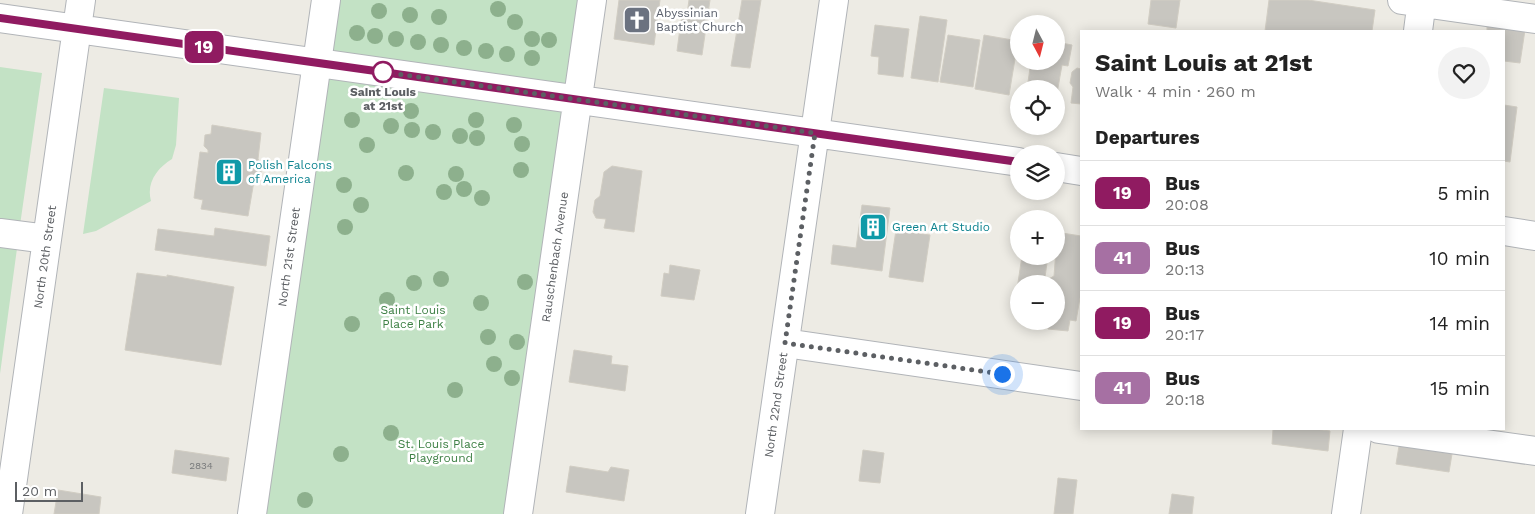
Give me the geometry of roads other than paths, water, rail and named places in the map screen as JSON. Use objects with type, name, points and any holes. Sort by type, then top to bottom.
[{"type":"street","name":"North 20th Street","points":[[8,514],[11,419],[47,239],[81,0]]},
{"type":"street","name":"North 21st Street","points":[[252,514],[326,0]]},
{"type":"street","name":"Rauschenbach Avenue","points":[[518,514],[592,0]]},
{"type":"street","name":"North 22nd Street","points":[[760,514],[834,0]]},
{"type":"street","points":[[1418,30],[1415,1],[1535,19]]},
{"type":"street","points":[[0,18],[1010,161]]},
{"type":"street","points":[[1065,168],[1080,171]]},
{"type":"street","points":[[1505,231],[1535,236]]},
{"type":"street","points":[[0,233],[47,239]]},
{"type":"street","points":[[785,343],[1080,386]]},
{"type":"street","points":[[1346,514],[1358,430]]},
{"type":"street","points":[[1386,430],[1535,451]]},
{"type":"place","name":"Abyssinian Baptist Church","points":[[637,20]]},
{"type":"place","name":"Saint Louis at 21st","points":[[383,72]]},
{"type":"place","name":"Polish Falcons of America","points":[[229,172]]},
{"type":"place","name":"Green Art Studio","points":[[873,227]]},
{"type":"park label","name":"Saint Louis Place Park","points":[[413,317]]},
{"type":"park label","name":"St. Louis Place Playground","points":[[441,451]]}]
